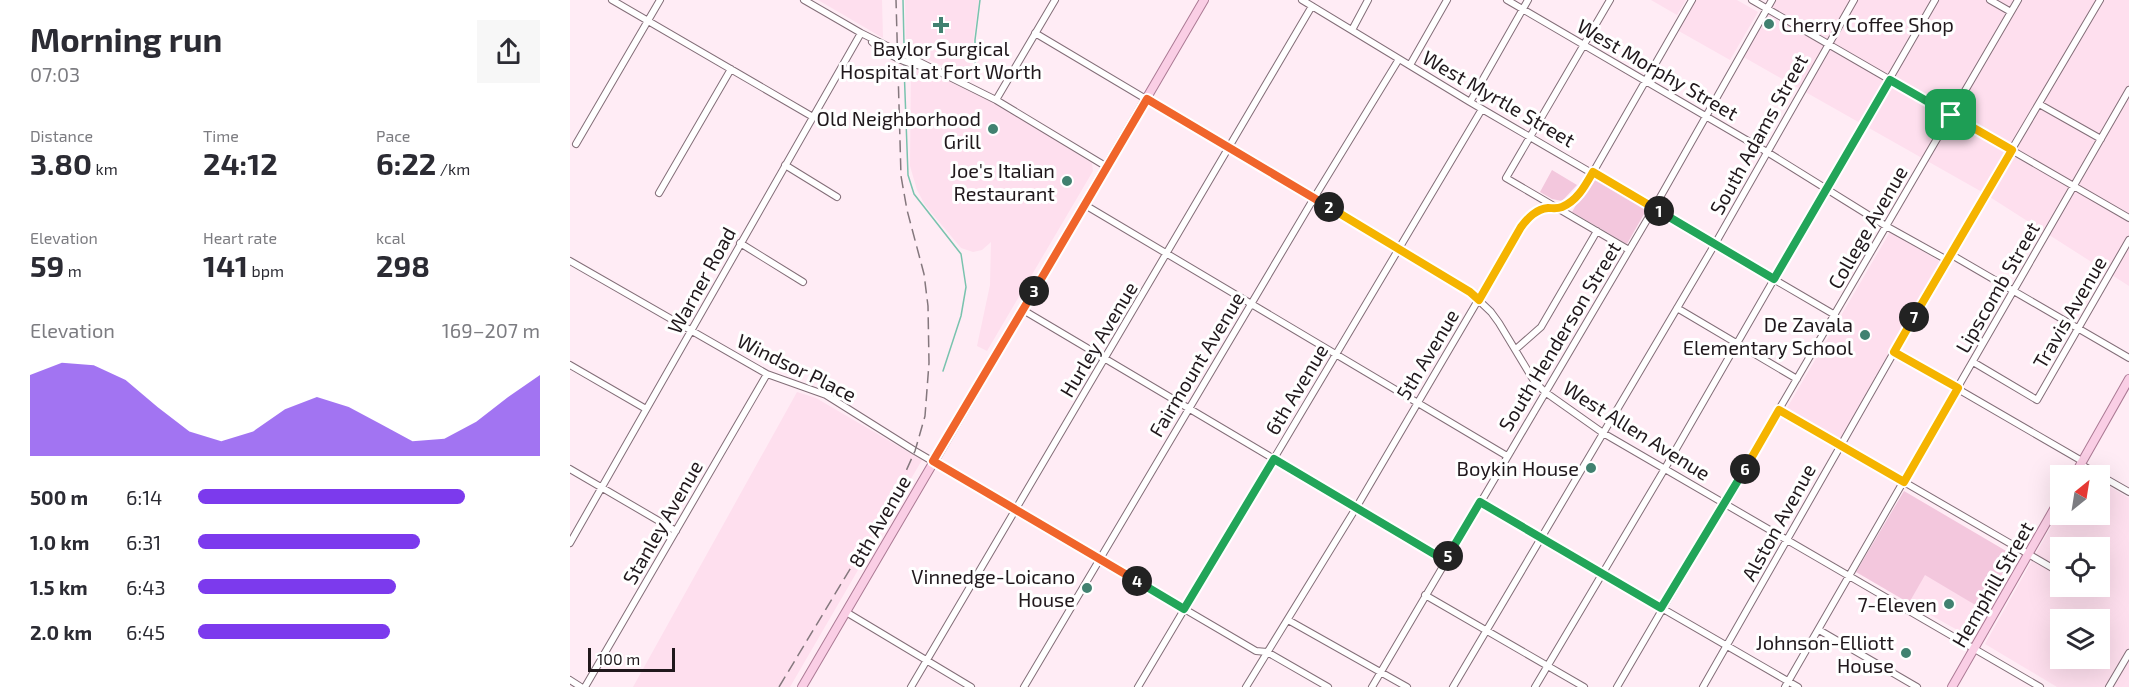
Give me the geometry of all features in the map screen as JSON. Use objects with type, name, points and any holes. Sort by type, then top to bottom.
[{"type":"main road","name":"8th Avenue","points":[[802,687],[1204,0]]},
{"type":"main road","points":[[2081,463],[2129,379]]},
{"type":"main road","name":"Hemphill Street","points":[[1952,687],[2050,516]]},
{"type":"street","points":[[612,0],[813,117]]},
{"type":"street","points":[[576,144],[660,0]]},
{"type":"street","points":[[804,0],[861,33],[996,100],[1107,167]]},
{"type":"street","points":[[996,100],[1055,0]]},
{"type":"street","name":"West Myrtle Street","points":[[1302,0],[1470,102],[1835,315]]},
{"type":"street","points":[[1352,30],[1368,0]]},
{"type":"street","points":[[1410,65],[1447,0]]},
{"type":"street","name":"West Morphy Street","points":[[1507,0],[1706,115],[1886,226],[2015,290],[2129,358]]},
{"type":"street","points":[[1470,102],[1528,0]]},
{"type":"street","points":[[1610,0],[1506,178],[1629,250]]},
{"type":"street","name":"5th Avenue","points":[[1246,687],[1356,508],[1525,222],[1536,211],[1546,208],[1559,209],[1584,188],[1692,0]]},
{"type":"street","points":[[1752,0],[2129,218]]},
{"type":"street","name":"South Henderson Street","points":[[1372,687],[1629,250],[1772,0]]},
{"type":"street","name":"South Adams Street","points":[[1453,687],[1715,244],[1854,0]]},
{"type":"street","points":[[1535,687],[1664,470],[1935,0]]},
{"type":"street","points":[[1990,0],[2011,12]]},
{"type":"street","name":"College Avenue","points":[[1617,687],[1661,608],[2018,0]]},
{"type":"street","name":"Alston Avenue","points":[[1703,687],[1840,445],[2100,0]]},
{"type":"street","name":"Hurley Avenue","points":[[910,687],[1312,6]]},
{"type":"street","name":"Warner Road","points":[[570,543],[861,33]]},
{"type":"street","name":"West Allen Avenue","points":[[1035,33],[1230,147],[1470,292],[1491,312],[1534,381],[1545,392],[1603,433],[2040,687]]},
{"type":"street","name":"Fairmount Avenue","points":[[1024,687],[1399,58]]},
{"type":"street","points":[[659,193],[731,69]]},
{"type":"street","name":"Lipscomb Street","points":[[1787,684],[2129,90]]},
{"type":"street","points":[[2039,104],[2101,139]]},
{"type":"street","name":"6th Avenue","points":[[1138,687],[1482,109]]},
{"type":"street","points":[[785,165],[837,197]]},
{"type":"street","points":[[1085,205],[1507,456]]},
{"type":"street","points":[[1516,350],[1541,327],[1597,231]]},
{"type":"street","name":"Travis Avenue","points":[[1973,362],[2037,400],[2129,240]]},
{"type":"street","points":[[740,243],[803,282]]},
{"type":"street","name":"Windsor Place","points":[[570,261],[766,374],[826,395],[915,451],[1256,651],[1268,652],[1328,687]]},
{"type":"street","points":[[1677,308],[1797,379]]},
{"type":"street","points":[[1023,310],[1446,561]]},
{"type":"street","points":[[1894,352],[1958,388],[2129,492]]},
{"type":"street","points":[[570,365],[646,409]]},
{"type":"street","name":"Stanley Avenue","points":[[583,687],[766,374]]},
{"type":"street","points":[[1779,410],[2050,567]]},
{"type":"street","points":[[570,469],[676,531]]},
{"type":"street","points":[[1480,502],[1727,646],[1787,684],[1798,687]]},
{"type":"street","points":[[1425,596],[1584,687]]},
{"type":"street","points":[[846,612],[972,687]]},
{"type":"street","points":[[1288,620],[1407,687]]},
{"type":"street","points":[[1819,630],[1917,687]]},
{"type":"street","points":[[2109,687],[2129,653]]},
{"type":"street","points":[[570,680],[583,687]]},
{"type":"shaded area","points":[[818,0],[882,0],[883,38]]},
{"type":"shaded area","name":"Baylor Surgical Hospital at Fort Worth","points":[[905,0],[979,0],[968,78],[906,49]]},
{"type":"shaded area","points":[[1651,0],[1686,0],[1677,15]]},
{"type":"shaded area","points":[[1695,0],[1737,0],[1758,12],[1730,60],[1677,30]]},
{"type":"shaded area","points":[[1774,0],[2129,0],[2129,286],[1982,192],[1740,55]]},
{"type":"shaded area","points":[[911,63],[1000,106],[1092,163],[1093,171],[987,351],[977,346],[990,285],[991,242],[982,250],[973,252],[961,248],[925,205],[917,190],[910,166]]},
{"type":"shaded area","points":[[1552,170],[1577,185],[1562,201],[1552,199],[1540,192]]},
{"type":"shaded area","points":[[1593,175],[1648,207],[1627,244],[1572,212]]},
{"type":"shaded area","name":"De Zavala Elementary School","points":[[1890,232],[1941,262],[1841,439],[1787,408]]},
{"type":"shaded area","points":[[797,392],[816,398],[922,460],[790,687],[633,687]]},
{"type":"shaded area","points":[[2110,487],[2129,498],[2129,687],[2057,687],[1985,644],[2052,525],[2110,525]]},
{"type":"shaded area","points":[[1904,491],[2013,555],[1982,609],[1925,575],[1909,603],[1856,572]]},
{"type":"shaded area","points":[[1925,574],[1982,609],[1969,631],[1961,632],[1909,603]]},
{"type":"waterway","points":[[903,0],[904,45]]},
{"type":"waterway","points":[[975,71],[975,40],[980,0]]},
{"type":"waterway","points":[[904,66],[908,175],[914,194],[961,254],[966,287],[961,316],[943,371]]},
{"type":"railway","points":[[779,687],[897,491],[915,451],[925,416],[929,363],[928,306],[924,274],[907,210],[901,176],[896,0]]},
{"type":"place","name":"Cherry Coffee Shop","points":[[1769,24]]},
{"type":"place","name":"Baylor Surgical Hospital at Fort Worth","points":[[941,25]]},
{"type":"place","name":"Old Neighborhood Grill","points":[[993,129]]},
{"type":"place","name":"Joe's Italian Restaurant","points":[[1067,181]]},
{"type":"place","name":"De Zavala Elementary School","points":[[1865,335]]},
{"type":"place","name":"Boykin House","points":[[1591,468]]},
{"type":"place","name":"Vinnedge-Loicano House","points":[[1087,588]]},
{"type":"place","name":"7-Eleven","points":[[1949,604]]},
{"type":"place","name":"Johnson-Elliott House","points":[[1906,653]]},
{"type":"route","points":[[1890,80],[1951,115],[2012,150],[1894,352],[1958,388],[1904,482],[1779,410],[1661,608],[1480,502],[1446,561],[1274,459],[1184,609],[933,461],[1147,99],[1399,249],[1470,292],[1479,300],[1521,227],[1536,211],[1546,208],[1559,209],[1569,204],[1584,188],[1593,172],[1774,279],[1890,80]]}]
